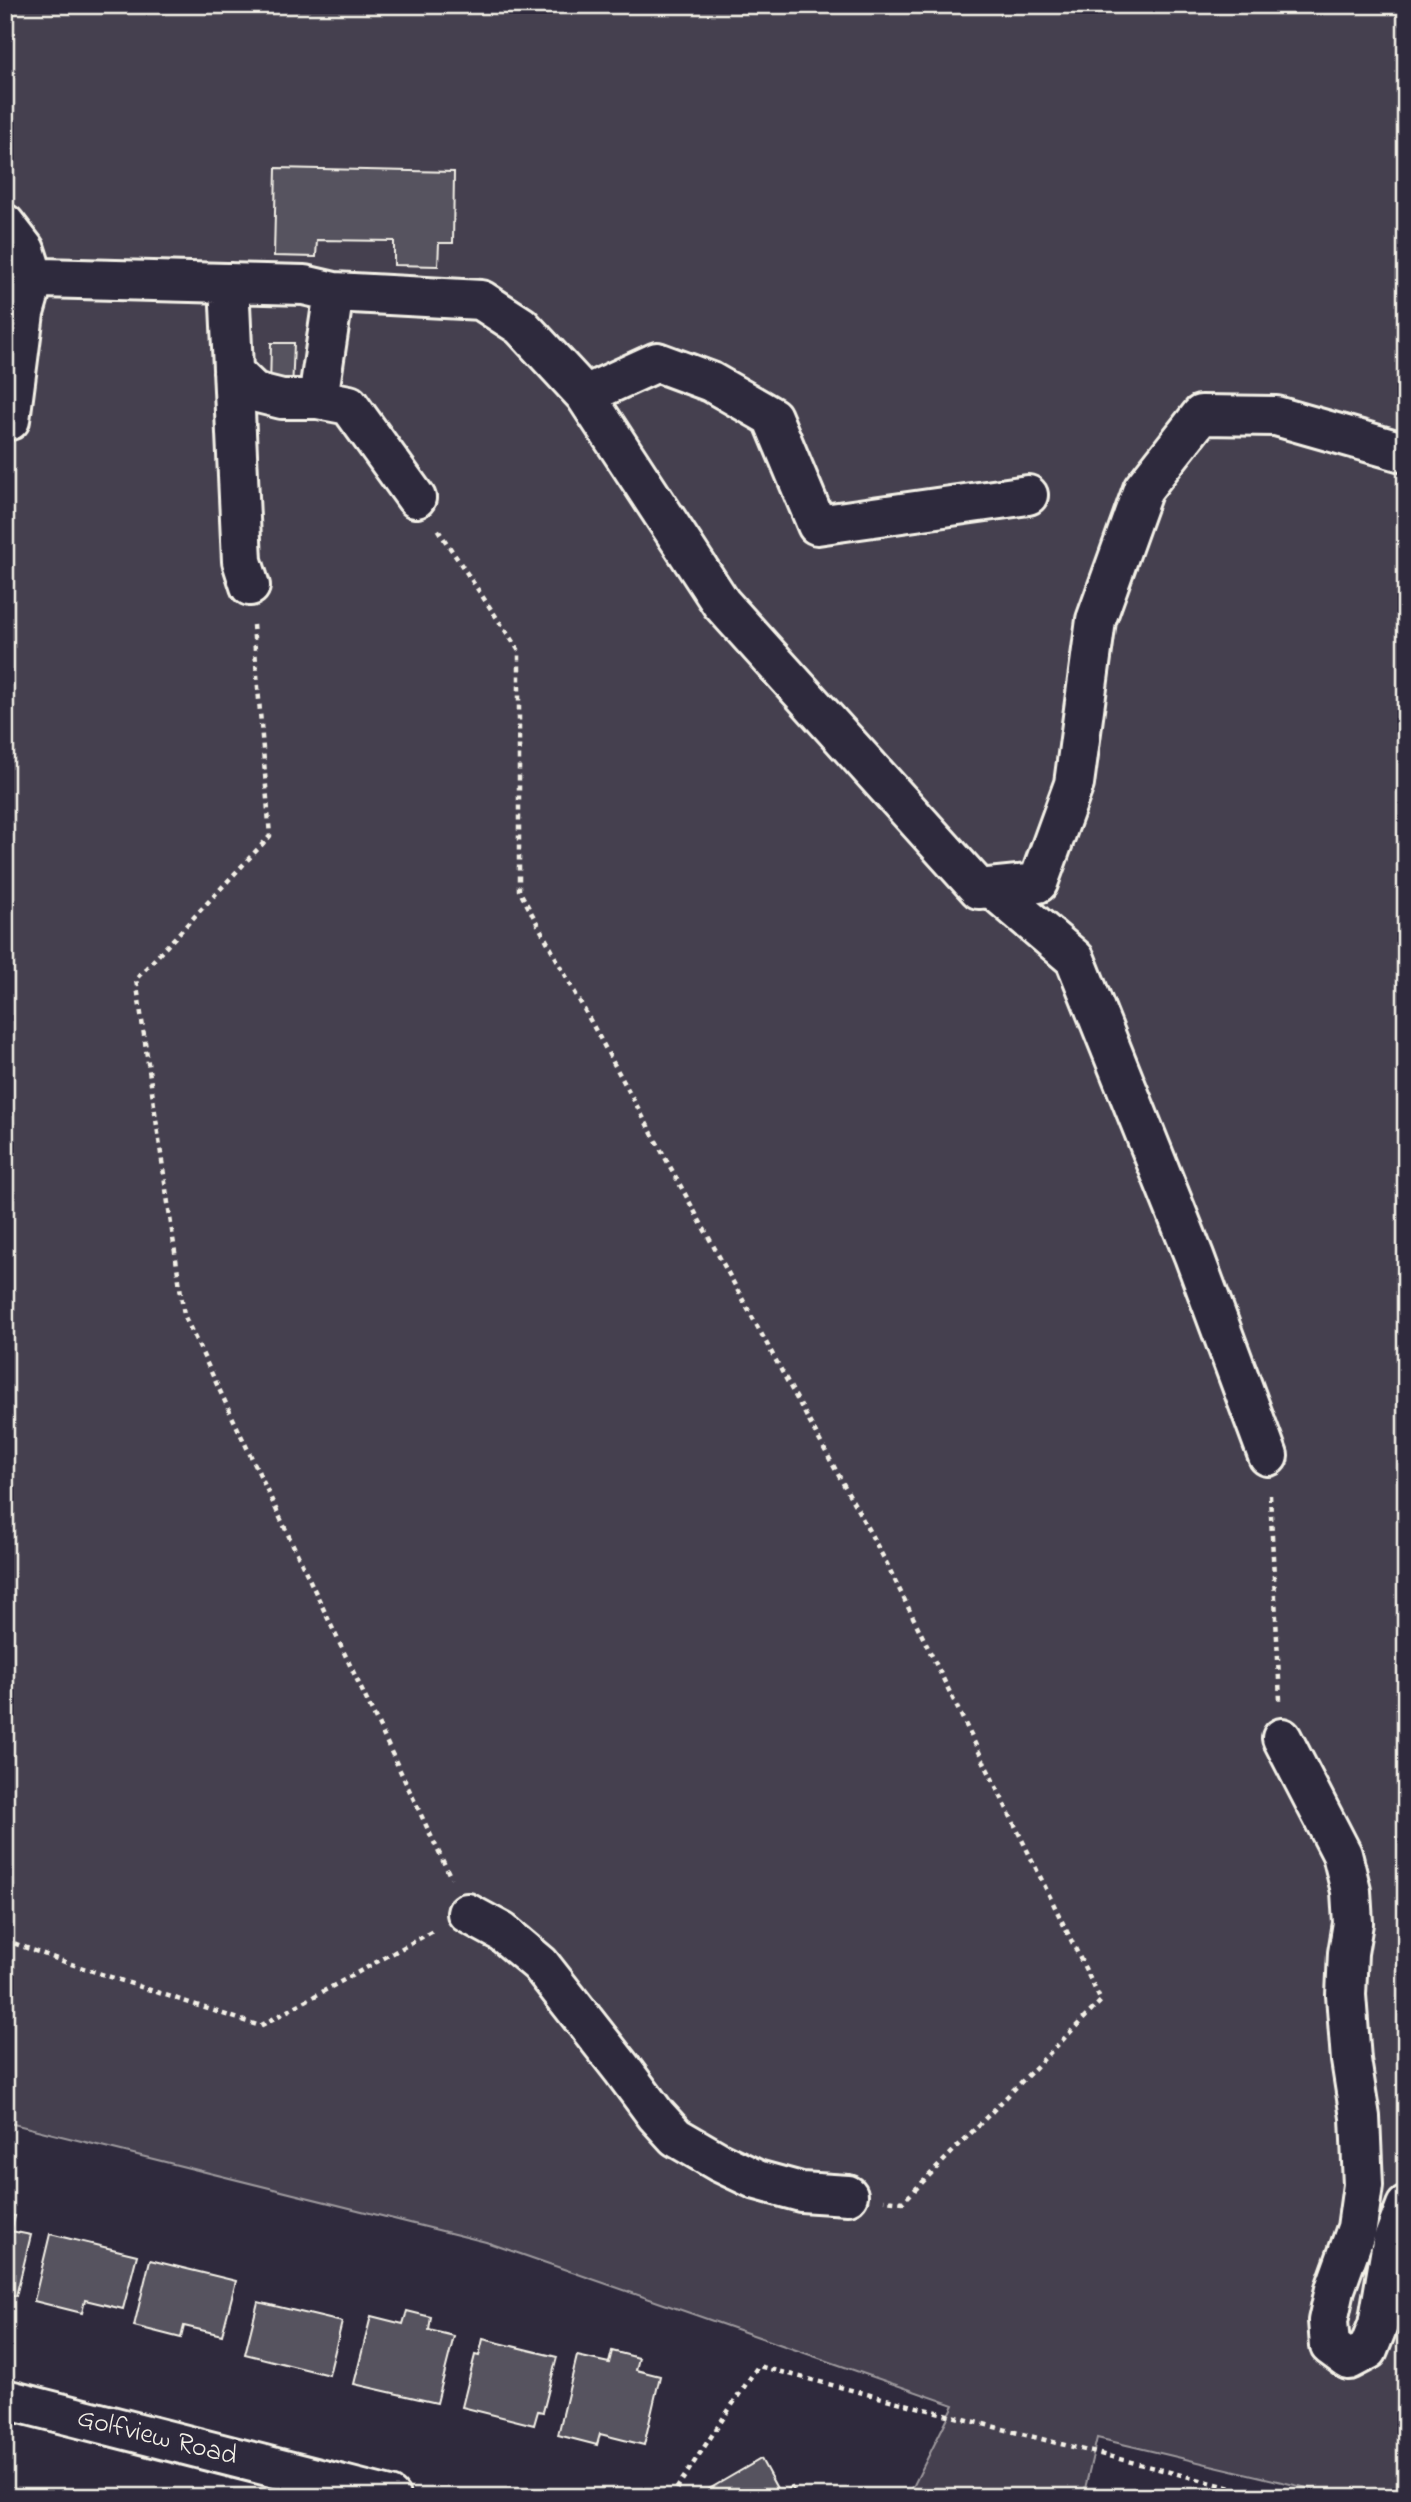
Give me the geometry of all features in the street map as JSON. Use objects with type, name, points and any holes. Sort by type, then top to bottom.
[{"type":"street","points":[[5,225],[25,250],[19,277],[24,313],[10,420],[5,421]]},
{"type":"street","points":[[19,277],[304,285],[334,292],[481,300],[521,326],[585,395],[721,603],[979,889],[1038,883],[1074,783],[1096,620],[1143,489],[1201,415],[1276,416],[1406,453]]},
{"type":"street","points":[[229,283],[242,561],[250,586]]},
{"type":"street","points":[[318,398],[334,292]]},
{"type":"street","points":[[585,395],[657,362],[710,382],[772,417],[817,525],[1028,495]]},
{"type":"street","points":[[233,372],[254,392],[282,399],[318,398],[349,405],[416,498]]},
{"type":"street","points":[[992,888],[1075,959],[1194,1256],[1268,1456]]},
{"type":"street","points":[[1282,1738],[1342,1854],[1351,1891],[1353,1923],[1346,1995],[1351,2060],[1360,2117],[1363,2185],[1357,2228],[1335,2289],[1328,2321],[1330,2346],[1349,2360],[1368,2350],[1378,2325],[1392,2243],[1406,2206]]},
{"type":"street","points":[[467,1913],[502,1932],[540,1964],[656,2115],[676,2137],[757,2180],[801,2192],[848,2195]]},
{"type":"street","name":"Golfview Road","points":[[5,2399],[390,2497]]},
{"type":"path","points":[[416,498],[519,651],[519,890],[886,1562],[1101,2001],[903,2202],[848,2195]]},
{"type":"path","points":[[5,1940],[68,1964],[260,2026],[467,1913],[184,1315],[136,979],[270,836],[250,586]]},
{"type":"path","points":[[1268,1456],[1282,1738]]},
{"type":"path","points":[[671,2497],[758,2366],[1267,2497]]},
{"type":"shaded area","points":[[5,5],[1406,5],[1406,2497],[1345,2497],[1097,2438],[1083,2497],[908,2497],[954,2405],[486,2242],[5,2122]]},
{"type":"building","points":[[276,168],[454,172],[453,243],[439,243],[438,266],[394,265],[394,241],[317,240],[316,257],[274,256]]},
{"type":"building","points":[[271,343],[294,343],[292,391],[270,391]]},
{"type":"building","points":[[5,2214],[15,2216],[11,2231],[31,2235],[16,2296],[5,2293]]},
{"type":"building","points":[[50,2234],[137,2255],[123,2309],[85,2300],[82,2313],[34,2301]]},
{"type":"building","points":[[150,2260],[236,2281],[222,2335],[184,2326],[181,2338],[134,2326]]},
{"type":"building","points":[[258,2302],[342,2322],[329,2375],[245,2354]]},
{"type":"building","points":[[407,2311],[431,2317],[429,2330],[454,2336],[437,2403],[354,2384],[371,2316],[403,2324]]},
{"type":"building","points":[[483,2339],[557,2357],[543,2412],[538,2411],[534,2425],[462,2407],[475,2355],[479,2356]]},
{"type":"building","points":[[612,2351],[639,2358],[636,2370],[660,2376],[644,2445],[600,2434],[597,2445],[558,2435],[577,2356],[609,2363]]},
{"type":"building","points":[[761,2459],[780,2494],[792,2487],[797,2497],[707,2497],[704,2492]]},
{"type":"building","points":[[5,2486],[36,2494],[35,2497],[5,2497]]}]
